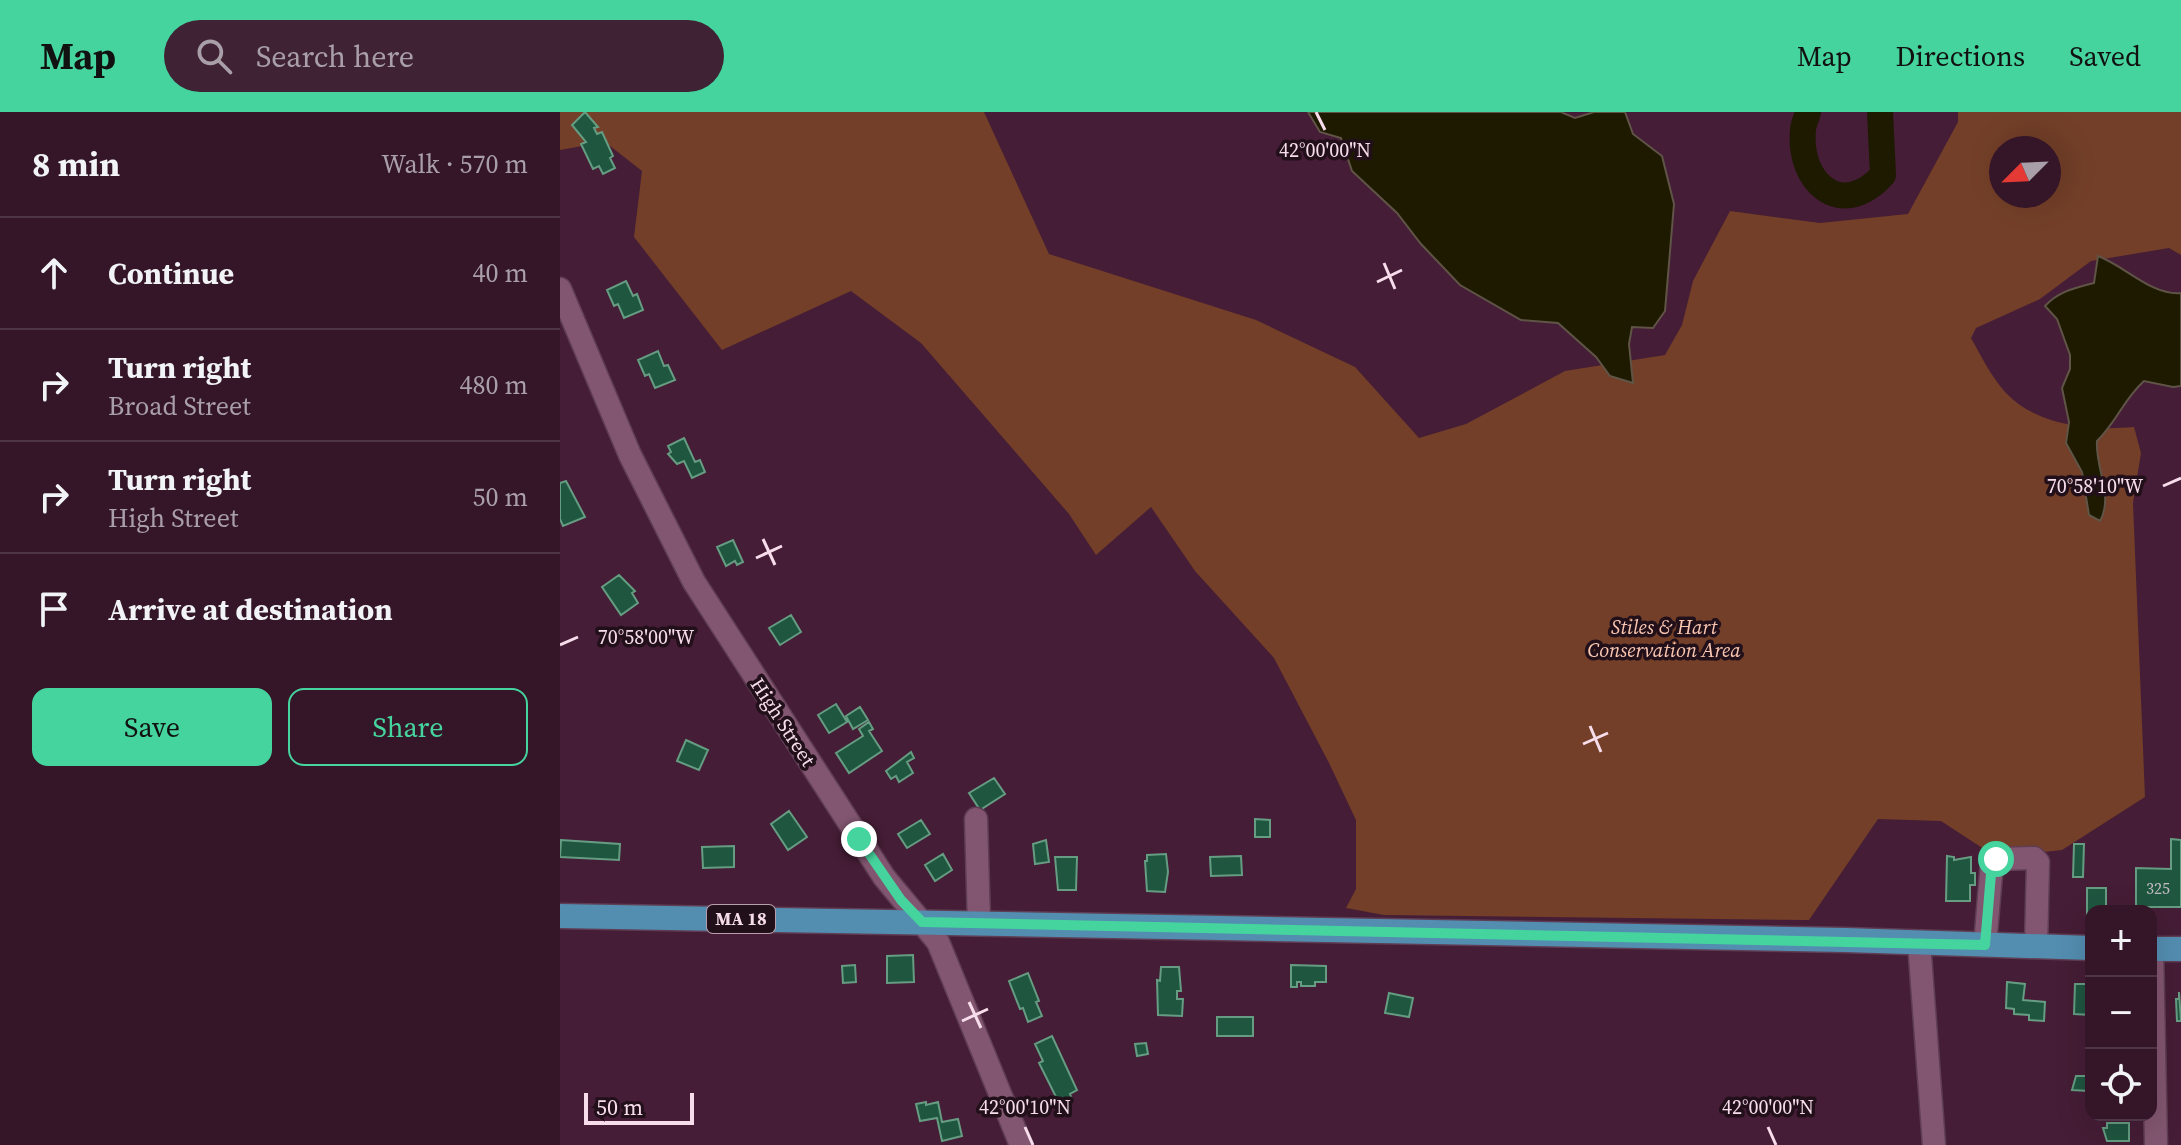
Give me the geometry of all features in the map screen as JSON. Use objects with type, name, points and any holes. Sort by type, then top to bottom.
[{"type":"main road","name":"MA 18","points":[[560,916],[1919,942],[2085,948]]},
{"type":"main road","points":[[2157,949],[2181,949]]},
{"type":"street","name":"High Street","points":[[560,289],[630,455],[694,582],[876,864],[945,955],[1021,1145]]},
{"type":"street","points":[[976,819],[979,923]]},
{"type":"street","points":[[1985,945],[1992,862],[1996,859],[2034,858],[2038,862],[2036,947]]},
{"type":"street","points":[[1919,942],[1934,1145]]},
{"type":"street","points":[[2152,977],[2156,1145]]},
{"type":"green space","name":"Stiles & Hart Conservation Area","points":[[560,112],[984,112],[1049,254],[1256,320],[1355,367],[1419,438],[1466,424],[1565,371],[1665,355],[1682,325],[1693,281],[1730,211],[1820,223],[1908,214],[1958,122],[1958,112],[2181,112],[2181,255],[2169,248],[2091,261],[2040,299],[1976,328],[1971,338],[2005,392],[2032,412],[2082,427],[2134,427],[2141,453],[2133,503],[2145,797],[2062,850],[1996,857],[1941,821],[1878,819],[1809,920],[1384,915],[1346,908],[1356,889],[1356,820],[1329,763],[1274,658],[1195,571],[1151,507],[1096,555],[1069,514],[921,343],[851,291],[722,350],[634,237],[642,171],[605,142],[560,150]]},
{"type":"shaded area","points":[[1308,112],[1561,112],[1575,118],[1594,112],[1625,112],[1633,134],[1662,156],[1674,204],[1665,311],[1653,328],[1632,327],[1629,344],[1633,383],[1610,376],[1596,357],[1558,323],[1521,320],[1460,285],[1397,213],[1352,171],[1341,138],[1320,132]]},
{"type":"shaded area","points":[[2098,256],[2160,290],[2181,293],[2181,386],[2144,381],[2097,441],[2105,492],[2100,521],[2089,515],[2082,472],[2066,443],[2069,422],[2062,388],[2070,369],[2070,355],[2057,319],[2045,306],[2062,293],[2094,283]]},
{"type":"building","points":[[585,112],[598,127],[594,128],[597,134],[602,132],[613,156],[610,158],[615,168],[603,174],[599,166],[593,169],[581,144],[586,142],[572,125]]},
{"type":"building","points":[[626,281],[633,296],[637,294],[643,310],[624,318],[607,290]]},
{"type":"building","points":[[658,351],[664,366],[668,365],[675,380],[655,388],[638,360]]},
{"type":"building","points":[[684,438],[695,462],[700,460],[705,472],[692,478],[684,461],[677,464],[668,454],[671,452],[668,446]]},
{"type":"building","points":[[566,481],[585,517],[563,526],[560,519],[560,483]]},
{"type":"building","points":[[733,540],[743,562],[737,565],[735,561],[726,566],[717,547]]},
{"type":"building","points":[[619,575],[635,591],[632,593],[638,603],[621,615],[602,587]]},
{"type":"building","points":[[791,615],[801,632],[780,645],[769,628]]},
{"type":"building","points":[[836,704],[847,722],[829,733],[818,715]]},
{"type":"building","points":[[860,707],[868,720],[853,729],[846,716]]},
{"type":"building","points":[[869,722],[873,729],[869,731],[882,751],[849,773],[836,753],[863,736],[859,729]]},
{"type":"building","points":[[686,740],[708,750],[699,770],[677,761]]},
{"type":"building","points":[[911,752],[914,758],[907,762],[913,773],[899,782],[896,776],[891,779],[886,771]]},
{"type":"building","points":[[994,778],[1005,794],[980,810],[969,793]]},
{"type":"building","points":[[789,811],[807,837],[788,850],[771,824]]},
{"type":"building","points":[[1255,819],[1270,820],[1270,837],[1255,837]]},
{"type":"building","points":[[921,820],[930,834],[907,848],[898,834]]},
{"type":"building","points":[[2171,839],[2181,840],[2181,907],[2136,905],[2136,868],[2171,869]]},
{"type":"building","points":[[561,840],[620,844],[619,860],[560,857]]},
{"type":"building","points":[[1046,840],[1049,862],[1035,864],[1033,844]]},
{"type":"building","points":[[2074,844],[2084,844],[2083,877],[2073,877]]},
{"type":"building","points":[[734,846],[734,867],[703,868],[702,847]]},
{"type":"building","points":[[943,854],[952,870],[935,881],[925,865]]},
{"type":"building","points":[[1166,854],[1168,872],[1165,892],[1147,891],[1147,855]]},
{"type":"building","points":[[1241,856],[1242,875],[1211,876],[1210,857]]},
{"type":"building","points":[[1947,856],[1954,857],[1954,860],[1971,857],[1975,885],[1970,885],[1970,901],[1946,901]]},
{"type":"building","points":[[1055,857],[1077,857],[1076,890],[1058,890]]},
{"type":"building","points":[[2087,888],[2106,888],[2106,905],[2087,905]]},
{"type":"building","points":[[913,955],[914,982],[887,983],[887,956]]},
{"type":"building","points":[[855,965],[856,982],[843,983],[842,966]]},
{"type":"building","points":[[1291,965],[1326,966],[1326,982],[1301,986],[1301,982],[1297,982],[1297,987],[1291,987]]},
{"type":"building","points":[[1161,967],[1179,967],[1181,991],[1177,991],[1177,999],[1183,999],[1182,1016],[1158,1015],[1157,980],[1160,981]]},
{"type":"building","points":[[1028,973],[1042,1016],[1028,1022],[1009,981]]},
{"type":"building","points":[[2007,982],[2025,984],[2023,1000],[2045,1002],[2044,1021],[2029,1020],[2029,1015],[2014,1014],[2014,1009],[2006,1008]]},
{"type":"building","points":[[2075,984],[2085,984],[2085,1015],[2074,1014]]},
{"type":"building","points":[[2179,992],[2181,1021],[2177,1021],[2176,999],[2179,999]]},
{"type":"building","points":[[1389,993],[1413,998],[1409,1017],[1385,1013]]},
{"type":"building","points":[[1217,1017],[1253,1017],[1253,1036],[1217,1036]]},
{"type":"building","points":[[1052,1036],[1077,1090],[1070,1094],[1072,1099],[1060,1105],[1039,1063],[1043,1061],[1035,1044]]},
{"type":"building","points":[[1146,1043],[1148,1054],[1137,1056],[1135,1044]]},
{"type":"building","points":[[2076,1076],[2085,1076],[2085,1091],[2072,1090]]},
{"type":"building","points":[[926,1102],[926,1105],[938,1102],[942,1122],[958,1119],[962,1136],[942,1141],[937,1118],[920,1121],[916,1104]]},
{"type":"building","points":[[2107,1123],[2129,1123],[2129,1141],[2107,1141],[2103,1128],[2107,1128]]},
{"type":"waterway","points":[[1808,112],[1803,130],[1807,165],[1825,189],[1838,195],[1852,195],[1883,175],[1880,112]]},
{"type":"route","points":[[859,839],[901,900],[922,922],[1985,945],[1992,862],[1996,859]]}]
